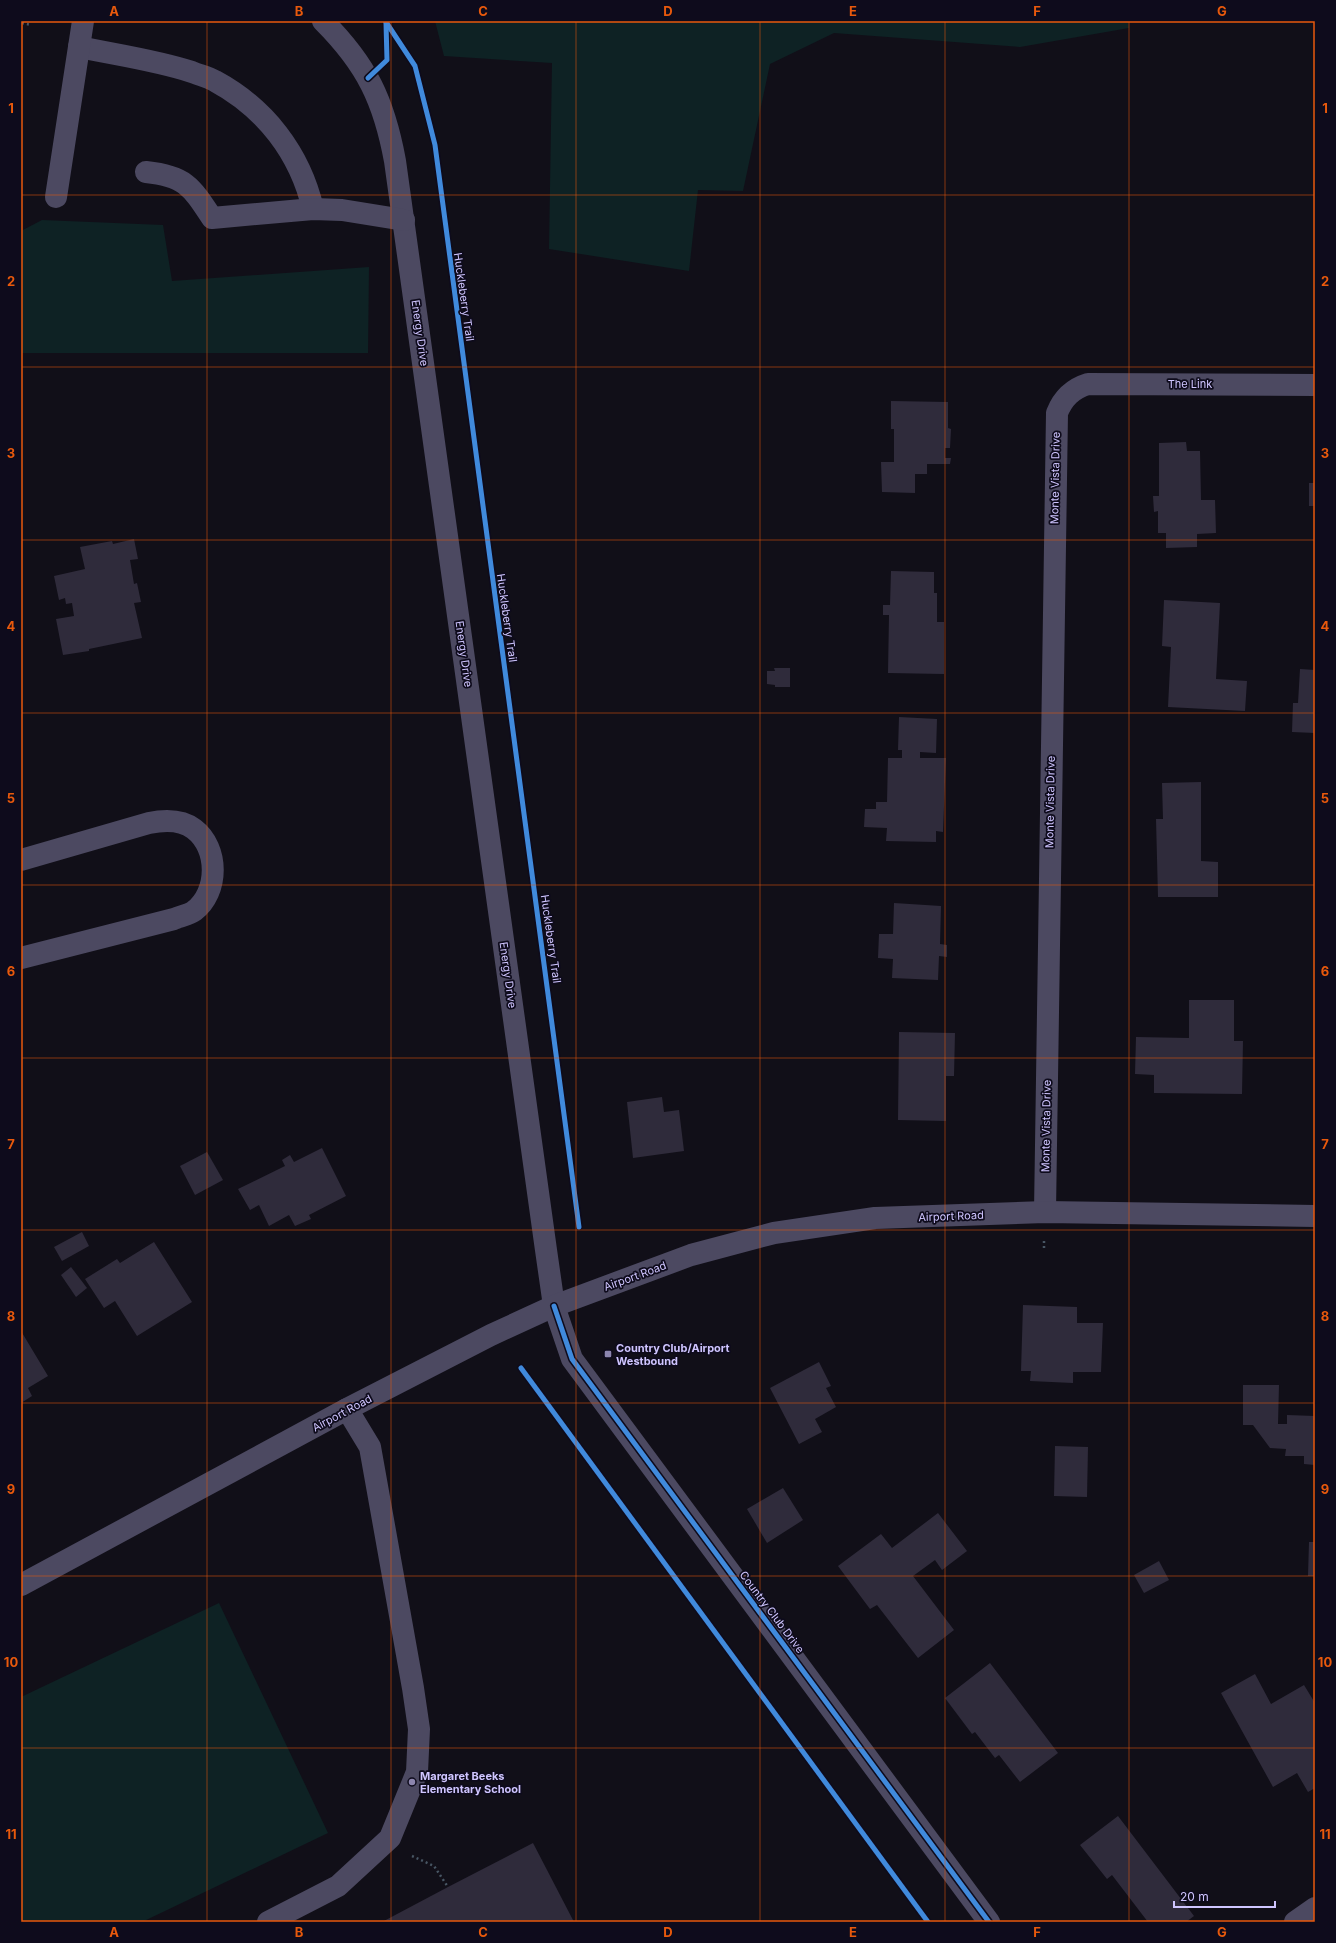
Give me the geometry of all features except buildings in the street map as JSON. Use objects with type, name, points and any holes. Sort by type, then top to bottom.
[{"type":"street","points":[[56,197],[83,21]]},
{"type":"street","name":"Energy Drive","points":[[323,21],[353,53],[368,78],[381,104],[390,133],[404,220],[554,1306]]},
{"type":"street","points":[[79,47],[172,66],[214,80],[251,104],[276,131],[294,157],[309,194],[313,209]]},
{"type":"street","points":[[146,172],[167,174],[194,190],[212,218],[313,209],[342,210],[404,220]]},
{"type":"street","name":"The Link","points":[[1068,394],[1079,387],[1088,384],[1315,385]]},
{"type":"street","name":"Monte Vista Drive","points":[[1045,1212],[1056,424],[1061,404],[1068,394]]},
{"type":"street","points":[[21,860],[149,823],[173,821],[184,824],[194,830],[205,843],[211,856],[212,877],[208,896],[194,911],[174,919],[21,958]]},
{"type":"street","name":"Airport Road","points":[[21,1585],[347,1410],[491,1335],[554,1306],[691,1255],[774,1233],[875,1218],[1045,1212],[1315,1216]]},
{"type":"street","name":"Country Club Drive","points":[[554,1306],[572,1359],[989,1922]]},
{"type":"street","points":[[268,1922],[338,1886],[390,1838],[417,1772],[419,1730],[414,1695],[370,1447],[347,1410]]},
{"type":"street","points":[[1295,1922],[1315,1908]]},
{"type":"path","points":[[22,23],[31,24]]},
{"type":"path","points":[[410,1856],[434,1866],[448,1887]]},
{"type":"green space","points":[[435,21],[1128,21],[1129,28],[1020,47],[834,33],[770,64],[743,191],[698,190],[689,271],[549,249],[552,63],[444,56]]},
{"type":"green space","points":[[42,220],[163,225],[172,281],[369,267],[368,353],[21,353],[21,231]]},
{"type":"green space","points":[[219,1603],[328,1833],[142,1922],[21,1922],[21,1697]]},
{"type":"cycle path","name":"Huckleberry Trail","points":[[386,22],[415,66],[435,145],[579,1227]]},
{"type":"cycle path","points":[[368,78],[387,60],[386,23]]},
{"type":"cycle path","points":[[554,1306],[572,1359],[989,1922]]},
{"type":"cycle path","points":[[521,1368],[928,1922]]},
{"type":"place","name":"Country Club/Airport Westbound","points":[[608,1354]]},
{"type":"place","name":"Margaret Beeks Elementary School","points":[[412,1782]]}]
